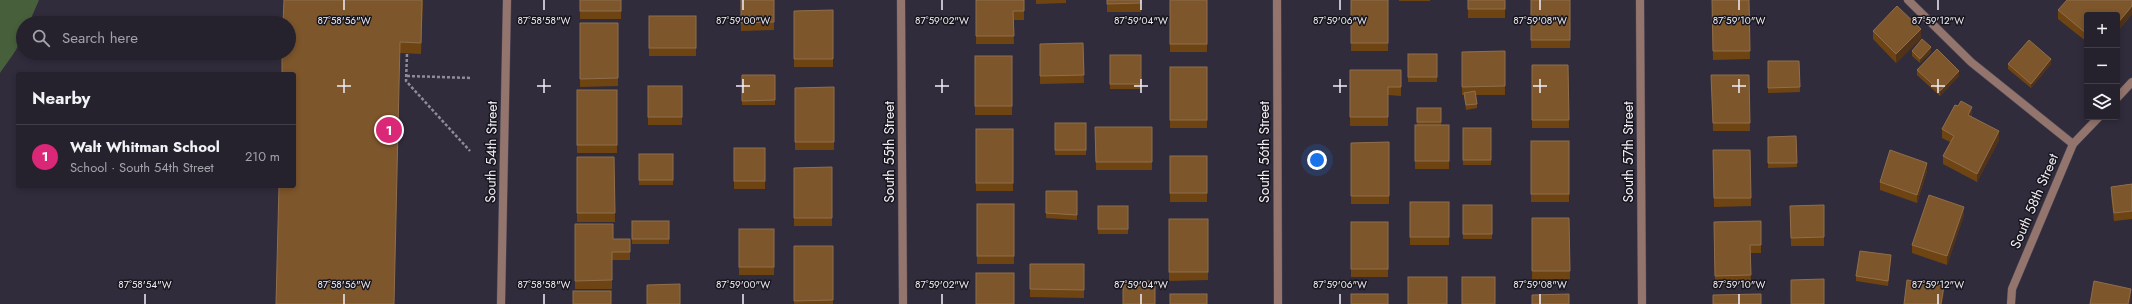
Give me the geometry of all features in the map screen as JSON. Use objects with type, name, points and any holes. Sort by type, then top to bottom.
[{"type":"street","name":"South 54th Street","points":[[501,304],[507,0]]},
{"type":"street","name":"South 55th Street","points":[[901,0],[903,304]]},
{"type":"street","name":"South 56th Street","points":[[1277,0],[1278,304]]},
{"type":"street","name":"South 57th Street","points":[[1640,0],[1642,304]]},
{"type":"street","points":[[1908,0],[1971,62],[2072,144]]},
{"type":"street","points":[[2120,95],[2132,82]]},
{"type":"street","name":"South 58th Street","points":[[2012,304],[2012,289],[2072,144],[2096,120]]},
{"type":"path","points":[[407,54],[406,81],[470,151]]},
{"type":"path","points":[[407,76],[472,78]]},
{"type":"green space","points":[[0,0],[39,0],[32,16],[16,16],[16,50],[0,73]]},
{"type":"building","points":[[284,0],[422,0],[421,43],[400,42],[394,304],[276,304],[279,188],[296,188],[296,72],[282,72],[282,60],[296,60],[296,16],[283,16]]},
{"type":"building","points":[[580,0],[621,0],[621,11],[580,11]]},
{"type":"building","points":[[741,0],[774,0],[774,22],[741,23]]},
{"type":"building","points":[[976,0],[1024,0],[1024,11],[1013,11],[1014,36],[976,36]]},
{"type":"building","points":[[1107,0],[1141,0],[1141,3],[1107,4]]},
{"type":"building","points":[[1170,0],[1207,0],[1207,44],[1170,44]]},
{"type":"building","points":[[1351,0],[1388,0],[1388,43],[1351,43]]},
{"type":"building","points":[[1468,0],[1505,0],[1505,9],[1468,9]]},
{"type":"building","points":[[1531,0],[1570,0],[1570,40],[1531,40]]},
{"type":"building","points":[[1712,0],[1749,0],[1750,51],[1713,51]]},
{"type":"building","points":[[2067,0],[2132,0],[2132,6],[2120,20],[2120,12],[2084,12],[2084,32],[2058,10]]},
{"type":"building","points":[[1897,6],[1921,29],[1896,54],[1873,31]]},
{"type":"building","points":[[833,10],[833,59],[794,59],[794,11]]},
{"type":"building","points":[[649,16],[696,16],[696,48],[649,48]]},
{"type":"building","points":[[580,23],[618,23],[618,78],[580,79]]},
{"type":"building","points":[[1922,39],[1931,47],[1920,59],[1912,51]]},
{"type":"building","points":[[2029,40],[2051,59],[2031,84],[2008,64]]},
{"type":"building","points":[[1083,43],[1084,75],[1040,76],[1040,44]]},
{"type":"building","points":[[1937,49],[1959,71],[1940,91],[1917,70]]},
{"type":"building","points":[[1505,51],[1505,86],[1462,87],[1462,52]]},
{"type":"building","points":[[1408,54],[1437,54],[1437,77],[1408,77]]},
{"type":"building","points":[[1110,55],[1141,55],[1141,84],[1110,84]]},
{"type":"building","points":[[975,56],[1012,56],[1012,106],[975,106]]},
{"type":"building","points":[[1768,61],[1799,61],[1800,87],[1768,88]]},
{"type":"building","points":[[1532,65],[1568,65],[1569,120],[1532,120]]},
{"type":"building","points":[[1170,67],[1207,67],[1207,120],[1170,120]]},
{"type":"building","points":[[1350,70],[1401,70],[1401,87],[1388,87],[1388,117],[1350,117]]},
{"type":"building","points":[[742,75],[775,75],[775,100],[742,101]]},
{"type":"building","points":[[1711,75],[1749,75],[1750,123],[1713,123]]},
{"type":"building","points":[[648,86],[682,86],[682,117],[648,117]]},
{"type":"building","points":[[834,87],[834,142],[795,142],[795,88]]},
{"type":"building","points":[[577,90],[617,90],[617,145],[577,145]]},
{"type":"building","points":[[1475,91],[1477,104],[1466,105],[1464,93]]},
{"type":"building","points":[[1961,101],[1972,107],[1968,115],[1999,131],[1977,174],[1943,156],[1954,136],[1942,129],[1955,105],[1958,106]]},
{"type":"building","points":[[1417,108],[1441,108],[1441,122],[1417,122]]},
{"type":"building","points":[[1055,123],[1086,123],[1086,150],[1055,150]]},
{"type":"building","points":[[1415,125],[1449,125],[1449,161],[1415,161]]},
{"type":"building","points":[[1095,127],[1152,127],[1152,162],[1096,162]]},
{"type":"building","points":[[1463,128],[1491,128],[1491,160],[1463,160]]},
{"type":"building","points":[[976,129],[1013,129],[1013,183],[976,183]]},
{"type":"building","points":[[1796,136],[1797,163],[1768,163],[1768,137]]},
{"type":"building","points":[[1531,141],[1569,141],[1569,194],[1531,194]]},
{"type":"building","points":[[1389,142],[1389,196],[1351,196],[1351,143]]},
{"type":"building","points":[[734,148],[765,148],[765,181],[734,181]]},
{"type":"building","points":[[1713,150],[1750,150],[1751,198],[1714,198]]},
{"type":"building","points":[[1890,150],[1927,163],[1917,195],[1880,182]]},
{"type":"building","points":[[639,154],[673,154],[673,180],[639,180]]},
{"type":"building","points":[[1170,156],[1207,156],[1207,193],[1170,193]]},
{"type":"building","points":[[577,157],[614,157],[615,213],[577,213]]},
{"type":"building","points":[[832,167],[832,218],[794,218],[794,168]]},
{"type":"building","points":[[2132,184],[2132,211],[2114,213],[2111,187]]},
{"type":"building","points":[[1046,191],[1077,191],[1077,215],[1046,213]]},
{"type":"building","points":[[1929,195],[1964,207],[1947,256],[1912,245]]},
{"type":"building","points":[[1410,202],[1449,202],[1449,237],[1410,237]]},
{"type":"building","points":[[977,204],[1014,204],[1014,256],[977,256]]},
{"type":"building","points":[[1463,205],[1492,205],[1492,234],[1463,234]]},
{"type":"building","points":[[1824,205],[1824,237],[1791,238],[1790,206]]},
{"type":"building","points":[[1098,206],[1128,206],[1128,229],[1098,229]]},
{"type":"building","points":[[1532,218],[1569,218],[1570,271],[1532,271]]},
{"type":"building","points":[[1169,219],[1208,219],[1208,272],[1169,272]]},
{"type":"building","points":[[632,221],[669,221],[669,239],[632,239]]},
{"type":"building","points":[[1761,221],[1761,245],[1750,245],[1751,275],[1715,276],[1714,222]]},
{"type":"building","points":[[1351,222],[1388,222],[1388,269],[1351,269]]},
{"type":"building","points":[[575,224],[613,224],[613,239],[630,239],[630,252],[612,252],[612,280],[575,281]]},
{"type":"building","points":[[739,229],[774,229],[774,267],[739,267]]},
{"type":"building","points":[[794,246],[833,246],[833,300],[794,301]]},
{"type":"building","points":[[1860,251],[1891,255],[1888,281],[1856,276]]},
{"type":"building","points":[[1030,264],[1084,264],[1084,290],[1030,289]]},
{"type":"building","points":[[976,273],[1014,273],[1014,304],[976,304]]},
{"type":"building","points":[[1408,277],[1447,277],[1447,304],[1408,304]]},
{"type":"building","points":[[1462,277],[1495,277],[1495,304],[1462,304]]},
{"type":"building","points":[[1824,279],[1824,304],[1791,304],[1791,280]]},
{"type":"building","points":[[1907,280],[1944,286],[1941,304],[1904,304]]},
{"type":"building","points":[[1155,281],[1155,304],[1123,304],[1123,282]]},
{"type":"building","points":[[2094,281],[2131,289],[2128,304],[2090,304]]},
{"type":"building","points":[[680,284],[680,304],[647,304],[647,285]]},
{"type":"building","points":[[573,291],[611,291],[611,304],[573,304]]},
{"type":"building","points":[[1170,294],[1207,294],[1207,304],[1170,304]]},
{"type":"building","points":[[1351,294],[1388,294],[1388,304],[1351,304]]},
{"type":"building","points":[[1569,294],[1569,304],[1532,304],[1532,295]]},
{"type":"building","points":[[1761,294],[1761,304],[1713,304],[1713,295]]},
{"type":"place","name":"Walt Whitman School","points":[[389,130]]}]
